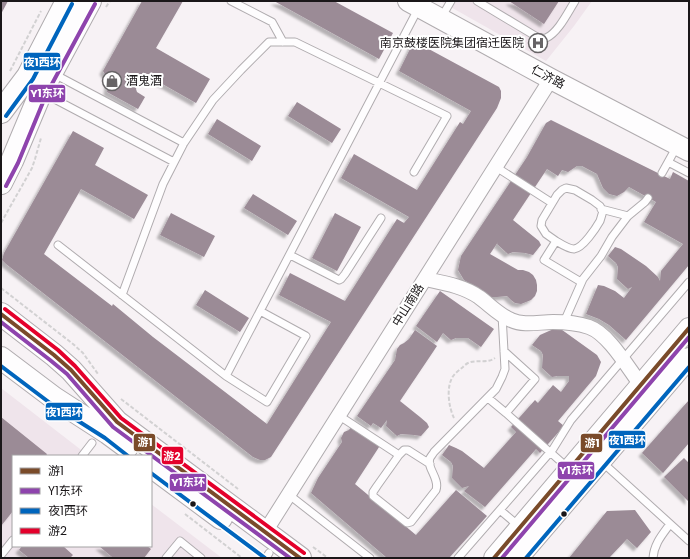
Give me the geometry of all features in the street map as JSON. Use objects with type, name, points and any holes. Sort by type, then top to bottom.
[{"type":"main road","points":[[1,112],[28,76],[67,1]]},
{"type":"main road","points":[[1,183],[41,92],[98,4]]},
{"type":"main road","name":"仁济路","points":[[414,4],[552,79],[678,153]]},
{"type":"main road","points":[[1,314],[71,370],[117,422],[265,532],[305,551]]},
{"type":"main road","points":[[494,558],[689,328]]},
{"type":"main road","points":[[1,358],[54,398],[108,433],[137,455]]},
{"type":"main road","points":[[518,558],[689,358]]},
{"type":"main road","points":[[152,467],[270,556]]},
{"type":"street","name":"中山南路","points":[[265,532],[552,79]]},
{"type":"street","points":[[425,279],[455,285],[468,291],[511,320],[523,323],[564,322],[590,327],[610,343],[640,385]]},
{"type":"lane","points":[[231,1],[272,22],[282,42]]},
{"type":"lane","points":[[440,18],[451,1]]},
{"type":"lane","points":[[477,1],[542,39],[547,38],[558,29],[575,1]]},
{"type":"lane","points":[[226,376],[380,83],[414,4]]},
{"type":"lane","points":[[122,295],[163,184],[184,143],[213,100],[270,42],[295,42],[447,116],[414,172]]},
{"type":"lane","points":[[52,73],[184,143]]},
{"type":"lane","points":[[41,92],[174,162]]},
{"type":"lane","points":[[662,174],[678,153],[689,173]]},
{"type":"lane","points":[[496,167],[552,203]]},
{"type":"lane","points":[[602,209],[603,211],[600,221],[586,242],[575,249],[569,248],[556,241],[546,234],[541,226],[542,220],[552,203],[562,190],[566,188],[576,190],[592,200],[602,209],[628,216]]},
{"type":"lane","points":[[564,322],[583,279],[601,256],[612,237],[628,216],[648,198]]},
{"type":"lane","points":[[290,255],[339,280],[345,274],[381,218]]},
{"type":"lane","points":[[556,241],[544,260],[582,282]]},
{"type":"lane","points":[[58,245],[226,376],[267,402],[306,336],[260,311]]},
{"type":"lane","points":[[458,558],[551,453],[571,420],[689,282]]},
{"type":"lane","points":[[430,464],[408,450],[404,450],[377,486],[373,492],[373,496],[407,523],[411,522],[436,490],[437,485],[430,464],[430,458],[434,452],[488,398],[496,389],[502,378],[505,369],[502,315]]},
{"type":"lane","points":[[504,351],[535,379],[506,413]]},
{"type":"lane","points":[[488,398],[569,469]]},
{"type":"lane","points":[[338,415],[399,455]]},
{"type":"lane","points":[[83,455],[92,444]]},
{"type":"lane","points":[[601,460],[689,541]]},
{"type":"lane","points":[[288,494],[370,558]]},
{"type":"lane","points":[[500,510],[520,527]]},
{"type":"lane","points":[[653,558],[657,541],[670,524]]},
{"type":"lane","points":[[1,555],[12,541]]},
{"type":"lane","points":[[166,558],[180,541],[201,558]]},
{"type":"path","points":[[98,4],[110,1]]},
{"type":"path","points":[[8,74],[43,8]]},
{"type":"path","points":[[1,223],[32,168],[42,135]]},
{"type":"path","points":[[1,288],[74,344],[83,353],[100,376]]},
{"type":"path","points":[[457,429],[449,401],[449,386],[452,378],[460,368],[468,363],[492,360],[504,351]]},
{"type":"path","points":[[118,397],[243,493]]},
{"type":"path","points":[[185,514],[242,558]]},
{"type":"path","points":[[305,551],[328,558]]},
{"type":"shaded area","name":"南京鼓楼医院集团宿迁医院","points":[[440,1],[592,1],[546,61]]},
{"type":"shaded area","points":[[1,388],[88,455],[12,455],[12,547],[152,547],[152,505],[222,558],[1,558]]},
{"type":"building","points":[[1,1],[8,1],[1,14]]},
{"type":"building","points":[[142,1],[183,1],[156,48],[210,79],[196,103],[143,73],[138,81],[136,89],[137,92],[145,97],[138,109],[107,92],[108,84],[103,71]]},
{"type":"building","points":[[274,1],[334,1],[393,33],[379,59]]},
{"type":"building","points":[[509,1],[559,1],[544,24]]},
{"type":"building","points":[[414,41],[499,87],[501,91],[501,98],[497,108],[271,457],[265,460],[260,460],[253,457],[2,260],[4,253],[73,131],[104,148],[95,165],[148,195],[134,219],[81,189],[44,254],[112,306],[113,304],[153,337],[267,424],[331,322],[279,295],[290,273],[345,301],[397,219],[404,223],[409,217],[341,178],[354,154],[417,190],[460,122],[463,124],[471,111],[399,71]]},
{"type":"building","points":[[297,102],[341,129],[332,143],[288,116]]},
{"type":"building","points":[[217,119],[261,146],[252,161],[208,134]]},
{"type":"building","points":[[551,120],[670,179],[673,172],[689,181],[689,265],[626,340],[609,325],[586,314],[598,285],[615,291],[624,298],[632,287],[628,289],[617,279],[618,267],[616,263],[608,256],[615,247],[621,249],[646,266],[658,277],[660,281],[661,271],[683,244],[644,222],[656,202],[629,187],[617,196],[609,194],[603,188],[597,174],[582,166],[577,166],[568,172],[562,170],[558,176],[547,169],[513,220],[539,241],[541,245],[533,255],[513,252],[508,254],[497,244],[498,242],[490,254],[518,270],[529,272],[533,275],[536,280],[537,291],[531,300],[521,304],[515,303],[507,296],[490,297],[464,280],[458,270],[461,256],[527,157],[546,123]]},
{"type":"building","points":[[253,194],[297,221],[288,235],[244,208]]},
{"type":"building","points":[[171,213],[215,236],[204,257],[160,235]]},
{"type":"building","points":[[335,213],[361,227],[337,271],[312,258]]},
{"type":"building","points":[[205,290],[249,318],[240,332],[196,305]]},
{"type":"building","points":[[440,291],[494,329],[481,347],[468,338],[456,338],[451,340],[443,333],[437,342],[416,326]]},
{"type":"building","points":[[558,327],[597,355],[601,362],[596,376],[558,421],[564,426],[540,453],[536,449],[485,507],[464,491],[469,486],[462,488],[452,478],[453,466],[451,462],[442,455],[449,445],[462,451],[484,468],[516,432],[511,427],[535,400],[538,403],[553,385],[561,392],[569,381],[569,376],[552,377],[542,368],[543,355],[541,351],[532,345],[540,335]]},
{"type":"building","points":[[415,330],[437,346],[400,401],[427,423],[429,427],[421,436],[401,434],[397,436],[386,426],[387,420],[381,428],[373,423],[371,426],[357,416],[395,360],[397,349],[409,339]]},
{"type":"building","points":[[689,400],[689,443],[663,473],[642,453]]},
{"type":"building","points":[[1,417],[47,454],[12,455],[12,512],[1,526]]},
{"type":"building","points":[[352,425],[381,444],[355,484],[416,535],[456,490],[487,516],[449,558],[387,558],[311,493],[318,478],[342,442],[341,438],[344,432],[349,430]]},
{"type":"building","points":[[684,458],[689,463],[689,502],[664,477]]},
{"type":"building","points":[[635,510],[651,532],[637,548],[627,539],[609,558],[569,558],[607,511]]},
{"type":"building","points":[[21,547],[64,547],[73,555],[70,558],[29,558],[19,550]]},
{"type":"building","points":[[100,547],[148,547],[151,549],[144,558],[111,558],[112,557]]},
{"type":"transit line","name":"夜1西环","points":[[6,116],[33,79],[72,4]]},
{"type":"transit line","name":"Y1东环","points":[[6,186],[18,163],[46,95],[95,4]]},
{"type":"transit line","name":"游2","points":[[5,309],[58,350],[75,366],[121,418],[304,553]]},
{"type":"transit line","name":"游1","points":[[1,314],[71,370],[117,422],[300,558]]},
{"type":"transit line","name":"Y1东环","points":[[1,322],[67,374],[113,427],[151,455]]},
{"type":"transit line","name":"游1","points":[[494,558],[689,328]]},
{"type":"transit line","name":"Y1东环","points":[[502,558],[689,337]]},
{"type":"transit line","name":"夜1西环","points":[[1,366],[50,403],[105,438],[127,455]]},
{"type":"transit line","name":"夜1西环","points":[[526,558],[689,367]]},
{"type":"transit line","name":"Y1东环","points":[[152,456],[290,558]]},
{"type":"transit line","name":"夜1西环","points":[[152,474],[265,558]]},
{"type":"place","name":"南京鼓楼医院集团宿迁医院","points":[[538,43]]},
{"type":"place","name":"酒鬼酒","points":[[112,81]]}]
